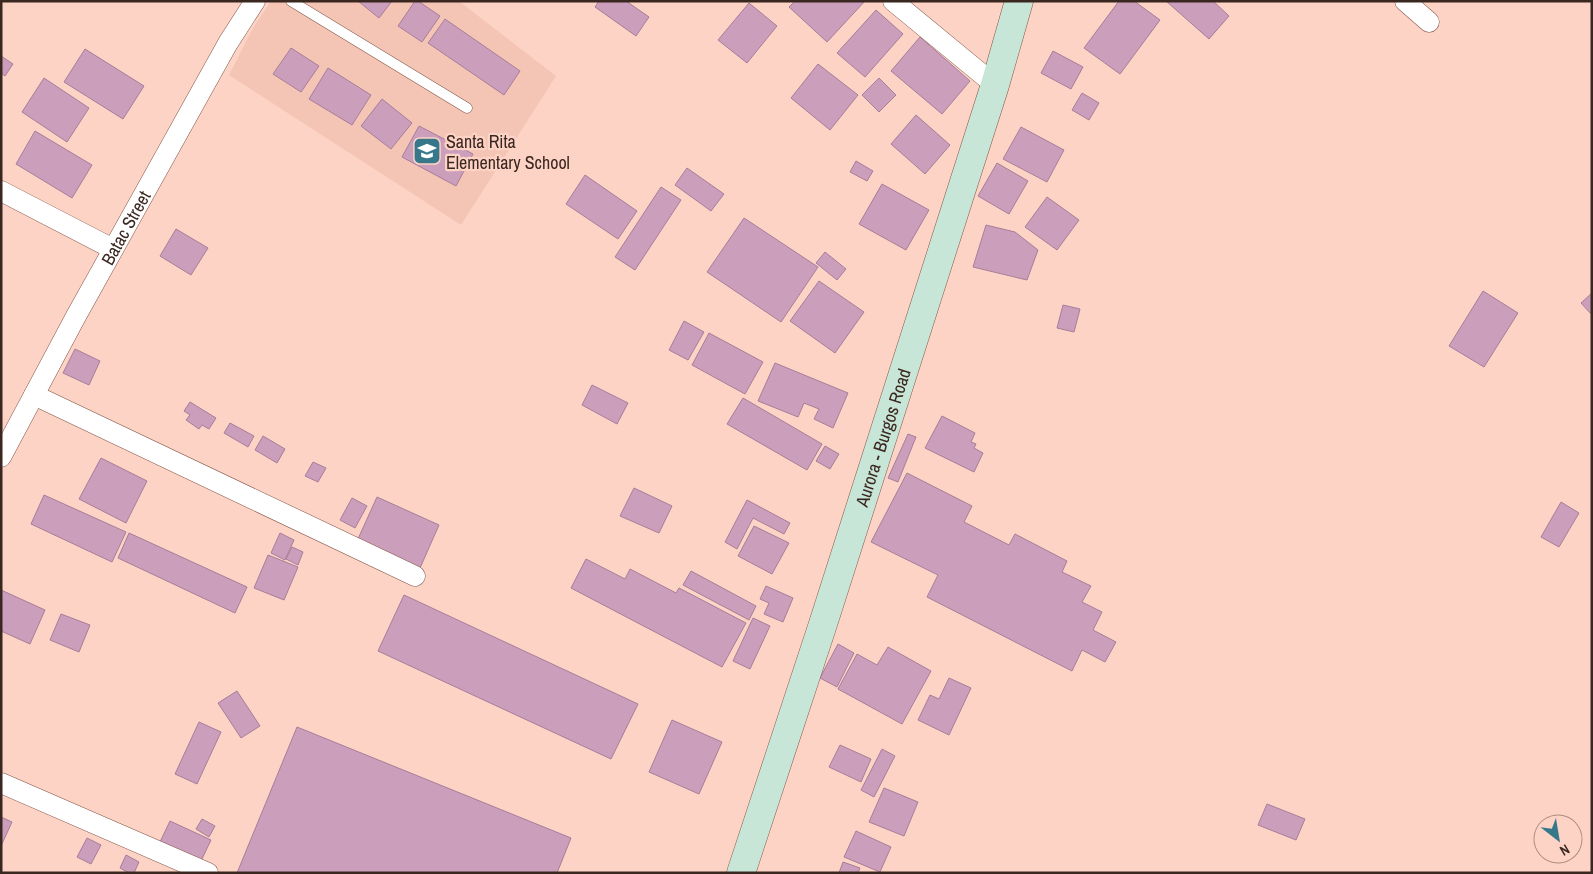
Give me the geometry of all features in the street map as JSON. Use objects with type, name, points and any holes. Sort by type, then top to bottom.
[{"type":"main road","name":"Aurora - Burgos Road","points":[[741,873],[823,624],[995,85],[1019,1]]},
{"type":"street","name":"Batac Street","points":[[1,457],[113,249],[228,43],[255,1]]},
{"type":"street","points":[[893,1],[995,85]]},
{"type":"street","points":[[1404,1],[1430,22]]},
{"type":"street","points":[[1,191],[113,249]]},
{"type":"street","points":[[34,395],[415,576]]},
{"type":"street","points":[[1,783],[208,873]]},
{"type":"lane","points":[[291,1],[467,108]]},
{"type":"shaded area","name":"Santa Rita Elementary School","points":[[271,1],[459,1],[556,76],[461,225],[229,75],[253,28]]},
{"type":"building","points":[[358,1],[392,1],[379,18]]},
{"type":"building","points":[[415,1],[418,1],[440,16],[422,42],[398,26]]},
{"type":"building","points":[[599,1],[626,1],[649,17],[636,36],[595,7]]},
{"type":"building","points":[[795,1],[865,1],[827,42],[789,7]]},
{"type":"building","points":[[1119,1],[1134,1],[1160,20],[1120,74],[1084,48]]},
{"type":"building","points":[[1166,1],[1213,1],[1229,16],[1209,39]]},
{"type":"building","points":[[749,3],[777,26],[747,63],[718,40]]},
{"type":"building","points":[[876,10],[903,34],[865,77],[837,53]]},
{"type":"building","points":[[445,19],[520,71],[504,95],[428,43]]},
{"type":"building","points":[[920,37],[970,81],[942,114],[891,71]]},
{"type":"building","points":[[291,48],[319,66],[301,92],[273,74]]},
{"type":"building","points":[[85,49],[144,86],[123,119],[64,82]]},
{"type":"building","points":[[1053,51],[1083,67],[1071,89],[1041,73]]},
{"type":"building","points":[[1,56],[13,64],[5,76],[1,73]]},
{"type":"building","points":[[818,64],[858,95],[830,130],[791,98]]},
{"type":"building","points":[[328,68],[371,95],[352,125],[309,99]]},
{"type":"building","points":[[44,78],[89,108],[67,142],[22,112]]},
{"type":"building","points":[[879,78],[896,95],[879,112],[862,95]]},
{"type":"building","points":[[1082,93],[1099,103],[1089,120],[1072,110]]},
{"type":"building","points":[[382,99],[412,123],[391,149],[361,126]]},
{"type":"building","points":[[916,115],[950,145],[925,174],[891,144]]},
{"type":"building","points":[[419,126],[473,154],[456,186],[402,157]]},
{"type":"building","points":[[1021,127],[1064,150],[1047,182],[1003,159]]},
{"type":"building","points":[[35,131],[92,165],[72,198],[16,164]]},
{"type":"building","points":[[856,161],[873,171],[867,181],[850,172]]},
{"type":"building","points":[[997,163],[1028,181],[1009,214],[978,196]]},
{"type":"building","points":[[687,168],[724,194],[711,211],[675,185]]},
{"type":"building","points":[[585,175],[637,211],[618,239],[566,204]]},
{"type":"building","points":[[882,184],[929,210],[906,250],[859,224]]},
{"type":"building","points":[[661,187],[681,200],[635,270],[615,257]]},
{"type":"building","points":[[1047,197],[1079,220],[1057,250],[1025,227]]},
{"type":"building","points":[[744,218],[818,267],[781,322],[707,272]]},
{"type":"building","points":[[986,225],[1015,232],[1038,250],[1027,280],[973,267]]},
{"type":"building","points":[[176,229],[208,248],[191,275],[160,256]]},
{"type":"building","points":[[825,252],[846,269],[837,280],[816,263]]},
{"type":"building","points":[[819,281],[864,312],[835,353],[790,321]]},
{"type":"building","points":[[1483,291],[1518,313],[1484,367],[1449,346]]},
{"type":"building","points":[[1592,293],[1592,315],[1581,303]]},
{"type":"building","points":[[1063,305],[1080,309],[1074,332],[1057,328]]},
{"type":"building","points":[[684,321],[704,332],[688,360],[669,350]]},
{"type":"building","points":[[709,333],[763,362],[745,394],[692,365]]},
{"type":"building","points":[[75,349],[100,361],[89,385],[63,373]]},
{"type":"building","points":[[775,363],[848,393],[833,428],[814,419],[819,409],[804,403],[798,417],[758,401]]},
{"type":"building","points":[[592,385],[628,403],[617,424],[582,405]]},
{"type":"building","points":[[743,398],[822,444],[807,470],[727,424]]},
{"type":"building","points":[[190,402],[216,418],[209,429],[202,425],[199,429],[186,420],[190,415],[184,411]]},
{"type":"building","points":[[942,416],[975,433],[971,442],[976,444],[974,448],[983,453],[974,472],[925,448]]},
{"type":"building","points":[[230,423],[254,436],[248,447],[224,433]]},
{"type":"building","points":[[908,434],[916,437],[898,482],[888,478]]},
{"type":"building","points":[[263,436],[285,449],[277,463],[255,450]]},
{"type":"building","points":[[825,446],[839,454],[830,469],[816,461]]},
{"type":"building","points":[[101,458],[147,481],[126,523],[79,499]]},
{"type":"building","points":[[313,462],[326,468],[318,482],[305,476]]},
{"type":"building","points":[[907,473],[972,506],[964,522],[1009,545],[1015,534],[1067,561],[1062,572],[1091,586],[1082,602],[1102,612],[1093,630],[1116,642],[1105,662],[1082,650],[1072,671],[927,597],[938,575],[871,542]]},
{"type":"building","points":[[634,488],[672,506],[659,533],[620,516]]},
{"type":"building","points":[[44,495],[126,532],[112,562],[31,524]]},
{"type":"building","points":[[377,497],[439,525],[420,568],[357,541]]},
{"type":"building","points":[[352,498],[367,506],[355,528],[340,520]]},
{"type":"building","points":[[747,500],[790,523],[784,534],[753,518],[737,549],[725,542]]},
{"type":"building","points":[[1561,502],[1579,513],[1559,547],[1541,537]]},
{"type":"building","points":[[754,526],[789,543],[772,574],[738,556]]},
{"type":"building","points":[[129,533],[247,587],[235,613],[118,558]]},
{"type":"building","points":[[280,533],[294,540],[285,560],[271,553]]},
{"type":"building","points":[[292,547],[303,552],[298,565],[286,559]]},
{"type":"building","points":[[268,555],[298,567],[284,600],[254,588]]},
{"type":"building","points":[[586,559],[625,579],[630,569],[676,593],[679,588],[746,623],[722,667],[571,588]]},
{"type":"building","points":[[691,571],[756,606],[749,620],[683,585]]},
{"type":"building","points":[[766,586],[793,598],[783,622],[764,614],[769,603],[760,599]]},
{"type":"building","points":[[1,590],[45,610],[30,644],[1,631]]},
{"type":"building","points":[[404,595],[638,704],[611,759],[378,651]]},
{"type":"building","points":[[61,614],[90,625],[79,652],[50,640]]},
{"type":"building","points":[[753,618],[770,626],[750,669],[733,661]]},
{"type":"building","points":[[838,644],[854,653],[837,687],[820,678]]},
{"type":"building","points":[[888,647],[931,671],[902,724],[838,689],[857,654],[877,665]]},
{"type":"building","points":[[949,678],[971,688],[949,735],[918,720],[930,695],[939,699]]},
{"type":"building","points":[[237,691],[260,726],[241,738],[218,703]]},
{"type":"building","points":[[672,720],[722,742],[699,794],[649,772]]},
{"type":"building","points":[[199,722],[221,732],[197,784],[175,774]]},
{"type":"building","points":[[297,727],[571,838],[557,873],[237,873]]},
{"type":"building","points":[[840,745],[871,759],[861,782],[829,767]]},
{"type":"building","points":[[882,749],[895,756],[874,797],[861,790]]},
{"type":"building","points":[[884,788],[918,802],[904,836],[869,822]]},
{"type":"building","points":[[1267,804],[1305,819],[1296,840],[1258,825]]},
{"type":"building","points":[[1,817],[12,822],[1,846]]},
{"type":"building","points":[[202,819],[215,826],[209,837],[196,829]]},
{"type":"building","points":[[170,821],[211,840],[201,861],[160,842]]},
{"type":"building","points":[[856,831],[891,847],[880,872],[844,857]]},
{"type":"building","points":[[87,838],[101,845],[91,864],[77,857]]},
{"type":"building","points":[[126,855],[139,862],[134,873],[129,873],[120,868]]},
{"type":"building","points":[[843,862],[860,868],[858,873],[839,873]]},
{"type":"place","name":"Santa Rita Elementary School","points":[[427,151]]}]
